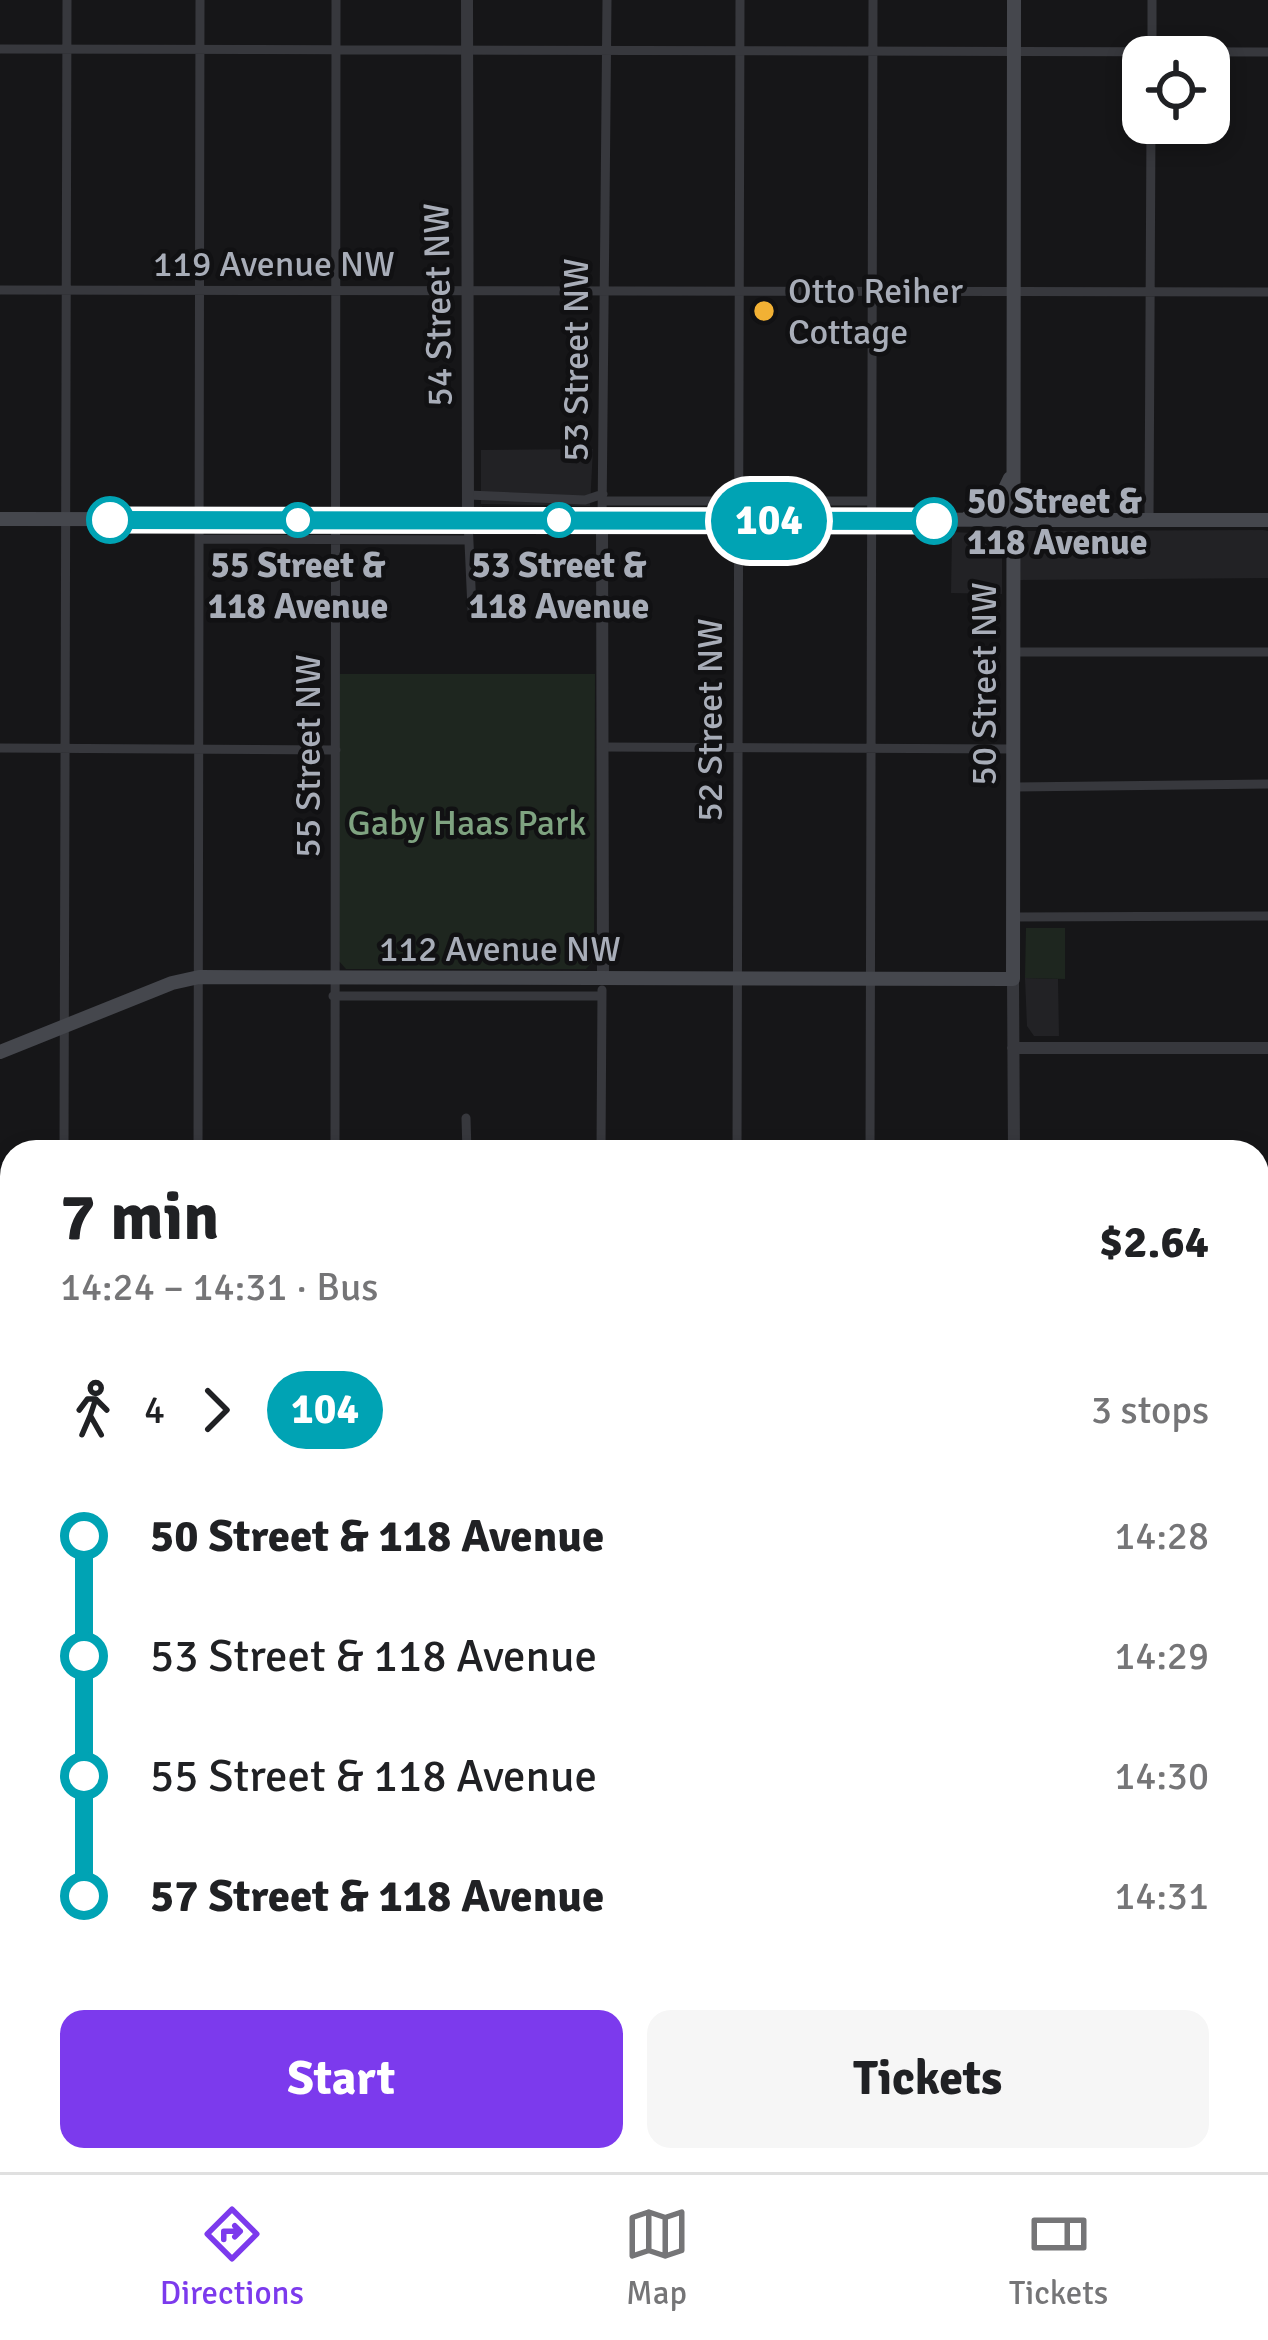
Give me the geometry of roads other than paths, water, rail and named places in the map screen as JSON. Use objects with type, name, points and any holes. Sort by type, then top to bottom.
[{"type":"main road","name":"50 Street NW","points":[[1013,979],[1014,0]]},
{"type":"main road","points":[[962,521],[1000,499],[1013,468]]},
{"type":"main road","points":[[0,520],[1268,520]]},
{"type":"main road","name":"112 Avenue NW","points":[[0,1052],[199,977],[1013,979]]},
{"type":"street","points":[[64,1140],[67,0]]},
{"type":"street","points":[[198,1140],[200,0]]},
{"type":"street","name":"55 Street NW","points":[[335,1140],[336,0]]},
{"type":"street","name":"54 Street NW","points":[[467,0],[467,540],[472,609]]},
{"type":"street","name":"53 Street NW","points":[[601,1140],[607,0]]},
{"type":"street","name":"52 Street NW","points":[[736,1140],[740,0]]},
{"type":"street","points":[[870,1140],[873,0]]},
{"type":"street","points":[[1152,0],[1152,36]]},
{"type":"street","points":[[0,49],[1122,55]]},
{"type":"street","points":[[1230,53],[1268,52]]},
{"type":"street","points":[[1149,520],[1151,144]]},
{"type":"street","name":"119 Avenue NW","points":[[0,290],[1268,292]]},
{"type":"street","points":[[468,495],[870,501]]},
{"type":"street","points":[[200,539],[467,540]]},
{"type":"street","points":[[1013,652],[1268,652]]},
{"type":"street","points":[[602,747],[1013,749]]},
{"type":"street","points":[[0,748],[336,750]]},
{"type":"street","points":[[1013,787],[1268,784]]},
{"type":"street","points":[[1014,917],[1268,916]]},
{"type":"street","name":"50 Street NW","points":[[1013,979],[1014,1140]]},
{"type":"street","name":"112 Avenue NW","points":[[333,996],[602,996]]},
{"type":"street","points":[[1013,1048],[1268,1048]]},
{"type":"street","points":[[466,1118],[466,1140]]},
{"type":"place","name":"Otto Reiher Cottage","points":[[764,311]]},
{"type":"place","name":"55 Street & 118 Avenue","points":[[298,520]]},
{"type":"place","name":"53 Street & 118 Avenue","points":[[559,520]]},
{"type":"place","name":"50 Street & 118 Avenue","points":[[934,521]]},
{"type":"park label","name":"Gaby Haas Park","points":[[467,822]]}]
